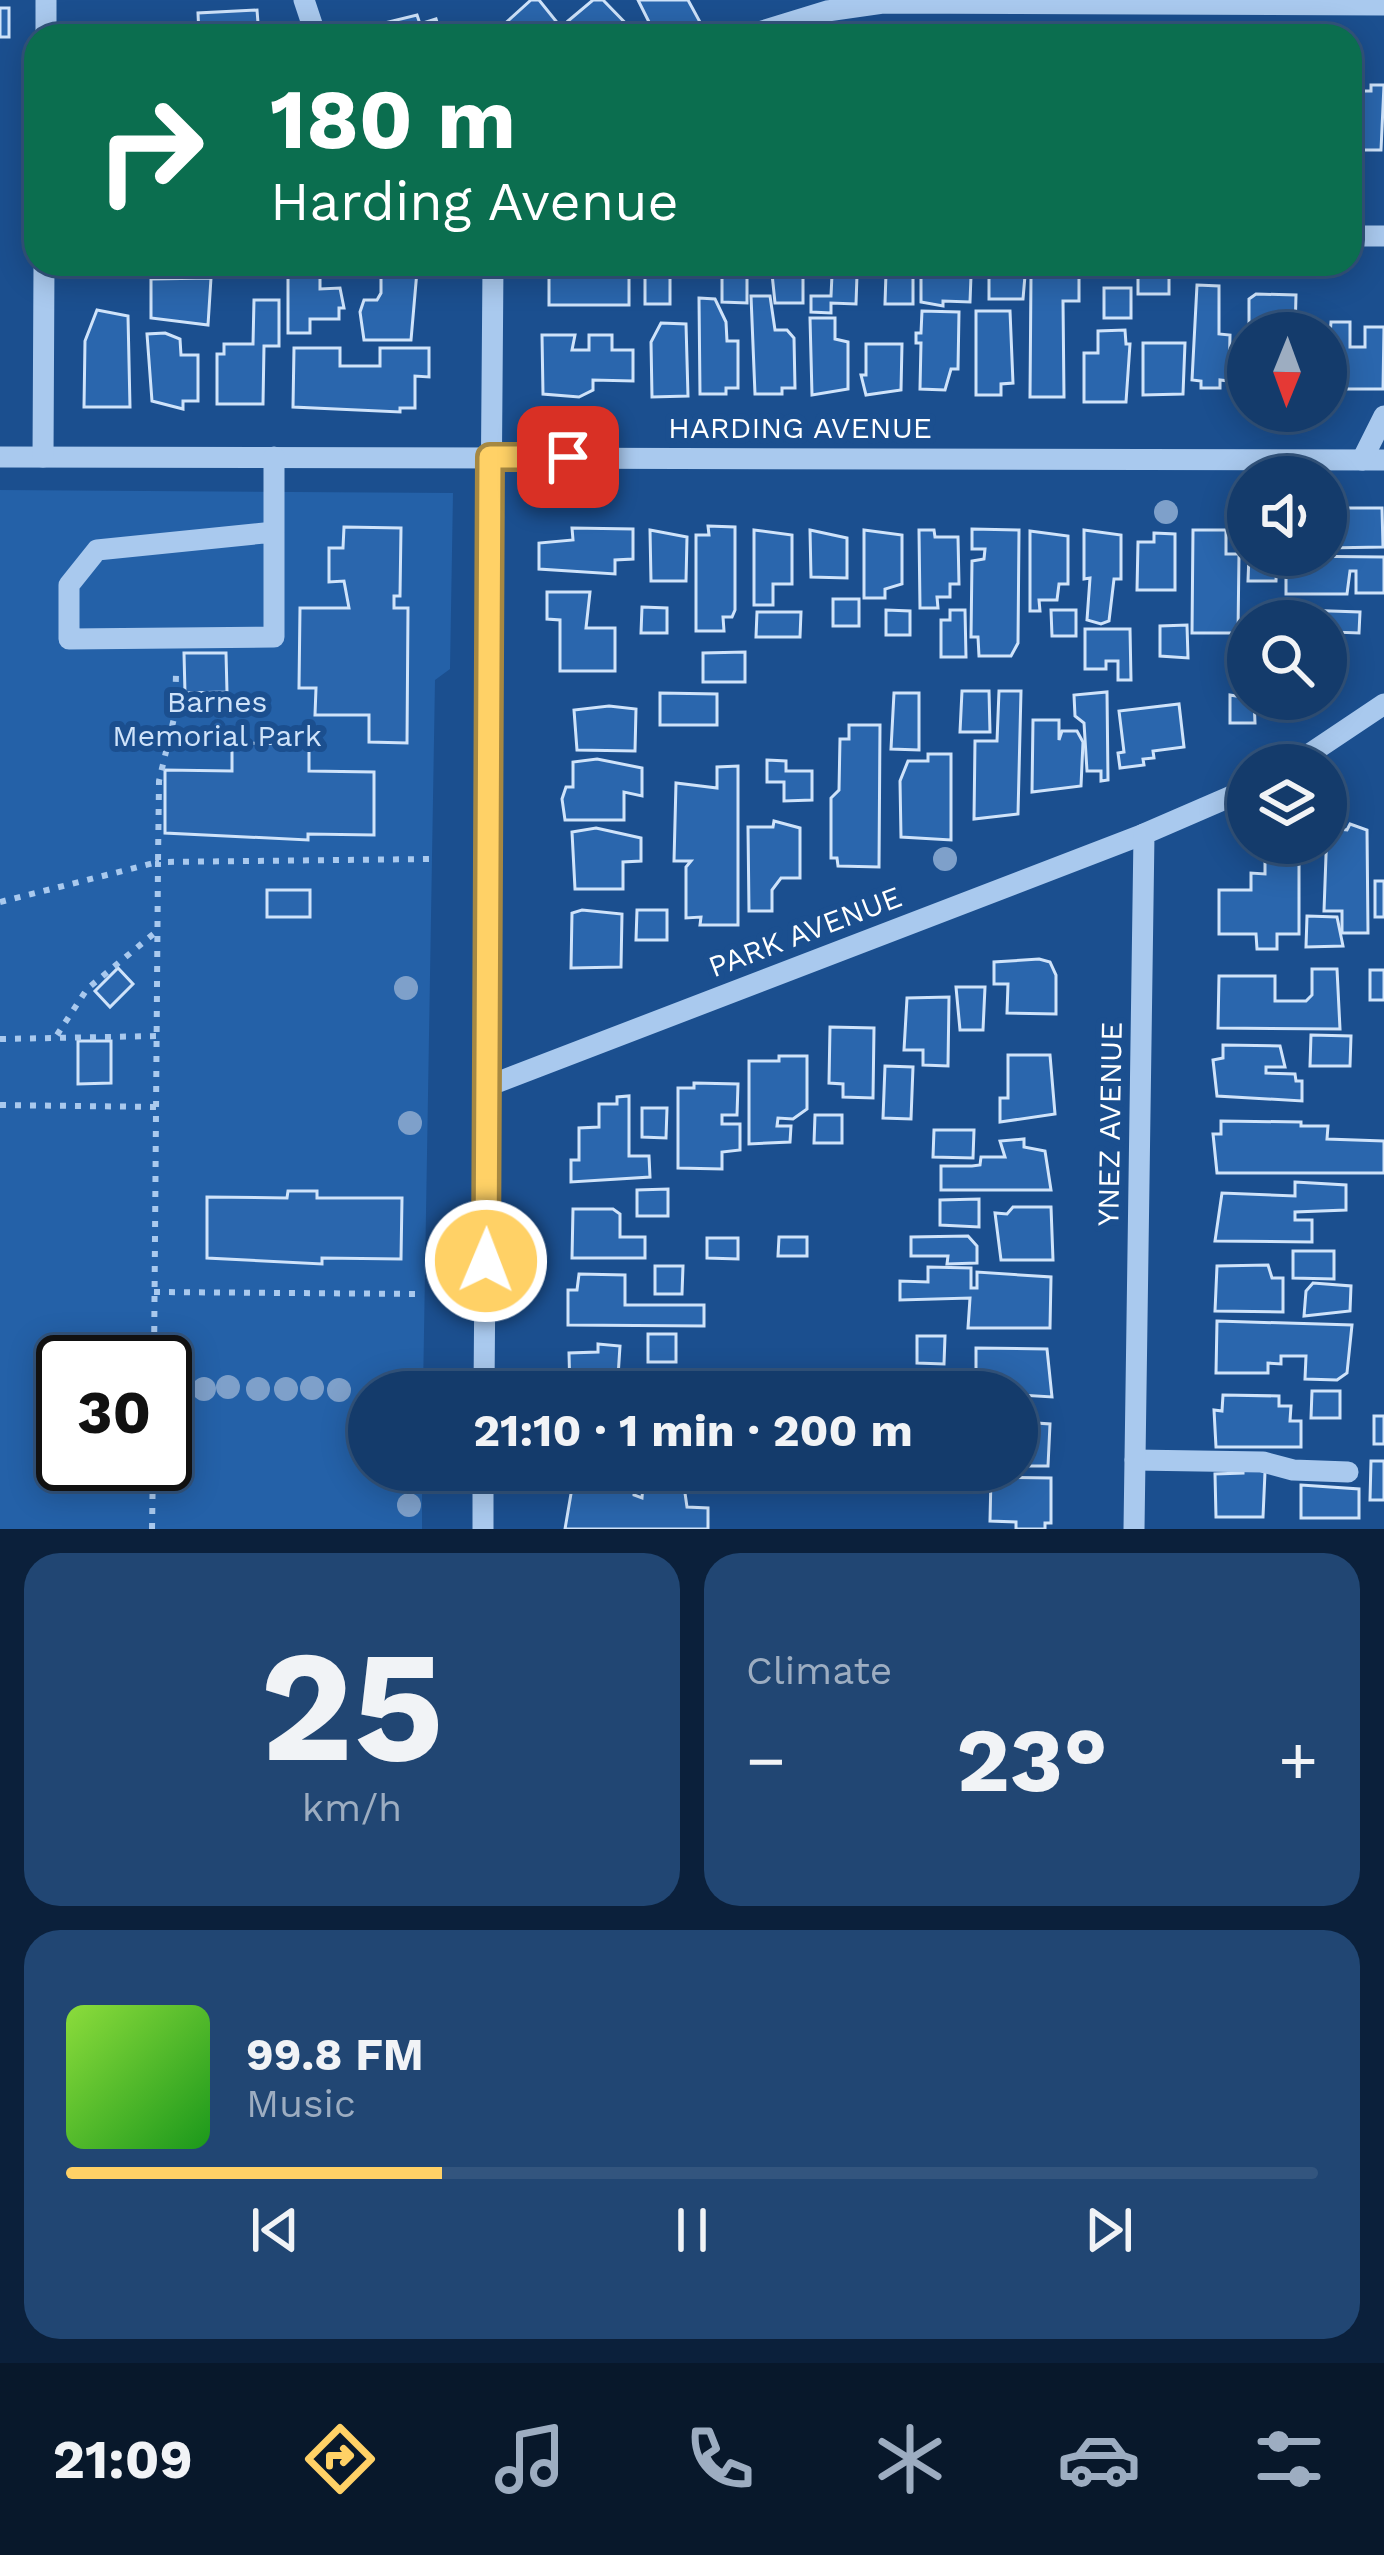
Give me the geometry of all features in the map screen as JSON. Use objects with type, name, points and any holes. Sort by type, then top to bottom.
[{"type":"street","points":[[785,24],[827,11],[883,3],[1384,5]]},
{"type":"street","points":[[43,458],[44,276]]},
{"type":"street","points":[[484,1371],[493,276]]},
{"type":"street","points":[[1373,460],[1384,416]]},
{"type":"street","name":"HARDING AVENUE","points":[[0,457],[1373,460]]},
{"type":"street","points":[[274,458],[274,532],[274,637],[69,639],[69,584],[97,550],[274,532]]},
{"type":"street","points":[[1324,744],[1384,704]]},
{"type":"street","points":[[1144,834],[1227,798]]},
{"type":"street","name":"PARK AVENUE","points":[[488,1086],[1144,834]]},
{"type":"street","name":"YNEZ AVENUE","points":[[1134,1529],[1144,834]]},
{"type":"street","points":[[1135,1460],[1263,1462],[1293,1470],[1348,1472]]},
{"type":"street","points":[[483,1491],[483,1529]]},
{"type":"path","points":[[154,1335],[158,781],[175,713],[176,674]]},
{"type":"path","points":[[0,902],[158,862],[432,859]]},
{"type":"path","points":[[57,1035],[87,989],[158,930]]},
{"type":"path","points":[[0,1039],[157,1036]]},
{"type":"path","points":[[0,1105],[156,1107]]},
{"type":"path","points":[[154,1292],[424,1294]]},
{"type":"path","points":[[152,1529],[153,1491]]},
{"type":"green space","name":"Barnes Memorial Park","points":[[0,490],[453,493],[450,669],[435,680],[423,1371],[348,1371],[348,1491],[422,1491],[422,1529],[0,1529]]},
{"type":"building","points":[[531,0],[539,0],[558,24],[504,24]]},
{"type":"building","points":[[593,0],[603,0],[626,24],[570,24],[568,21]]},
{"type":"building","points":[[638,0],[688,0],[700,22],[696,24],[650,24]]},
{"type":"building","points":[[0,8],[9,8],[9,37],[0,37]]},
{"type":"building","points":[[257,10],[258,24],[198,24],[198,13]]},
{"type":"building","points":[[417,15],[420,24],[380,24]]},
{"type":"building","points":[[1371,85],[1384,85],[1381,150],[1362,150],[1362,91],[1371,91]]},
{"type":"building","points":[[288,276],[320,277],[320,289],[340,288],[344,308],[339,308],[339,319],[310,319],[310,333],[288,333]]},
{"type":"building","points":[[381,276],[417,276],[411,340],[364,340],[360,312],[364,300],[377,300]]},
{"type":"building","points":[[549,276],[629,276],[629,305],[549,305]]},
{"type":"building","points":[[645,276],[670,276],[670,304],[645,304]]},
{"type":"building","points":[[722,276],[747,276],[747,303],[722,302]]},
{"type":"building","points":[[772,276],[803,276],[803,303],[775,303]]},
{"type":"building","points":[[832,276],[857,276],[856,304],[831,303],[831,313],[811,312],[811,296],[831,296]]},
{"type":"building","points":[[886,276],[913,276],[913,304],[885,304]]},
{"type":"building","points":[[921,276],[971,276],[970,302],[943,301],[943,306],[921,302]]},
{"type":"building","points":[[989,276],[1025,276],[1023,299],[989,299]]},
{"type":"building","points":[[1031,276],[1079,276],[1079,301],[1063,301],[1064,397],[1030,397]]},
{"type":"building","points":[[1138,276],[1169,276],[1169,294],[1138,294]]},
{"type":"building","points":[[211,278],[208,325],[151,318],[151,279]]},
{"type":"building","points":[[1197,285],[1219,286],[1219,334],[1227,335],[1227,381],[1220,380],[1220,388],[1201,388],[1201,381],[1192,380]]},
{"type":"building","points":[[1104,288],[1131,288],[1131,318],[1104,318]]},
{"type":"building","points":[[1256,294],[1296,295],[1296,312],[1249,312],[1249,299]]},
{"type":"building","points":[[751,296],[770,296],[775,330],[787,330],[794,338],[795,388],[782,388],[782,394],[755,394]]},
{"type":"building","points":[[699,298],[715,299],[726,322],[727,341],[738,341],[738,388],[726,388],[726,394],[700,394]]},
{"type":"building","points":[[254,300],[279,300],[279,346],[264,346],[263,404],[217,404],[217,354],[224,354],[224,344],[253,344]]},
{"type":"building","points":[[97,310],[128,316],[130,407],[84,407],[85,341]]},
{"type":"building","points":[[922,311],[959,312],[958,369],[951,369],[945,390],[920,389],[921,343],[916,343],[916,333],[921,333]]},
{"type":"building","points":[[976,311],[1010,311],[1013,383],[1001,384],[1001,395],[976,395]]},
{"type":"building","points":[[810,318],[835,318],[835,339],[848,342],[848,389],[812,395]]},
{"type":"building","points":[[1347,322],[1350,347],[1365,347],[1365,327],[1384,327],[1383,389],[1347,389]]},
{"type":"building","points":[[661,323],[686,324],[688,396],[652,397],[651,342]]},
{"type":"building","points":[[1125,330],[1126,344],[1130,344],[1126,402],[1084,402],[1084,353],[1098,353],[1098,331]]},
{"type":"building","points":[[165,333],[180,339],[181,355],[198,355],[198,401],[183,401],[183,409],[152,401],[147,334]]},
{"type":"building","points":[[542,335],[575,335],[572,350],[589,350],[589,335],[612,335],[612,350],[633,350],[633,381],[593,380],[593,390],[579,397],[543,394]]},
{"type":"building","points":[[1143,343],[1185,343],[1183,394],[1143,395]]},
{"type":"building","points":[[866,344],[902,344],[901,390],[866,395],[861,375],[866,375]]},
{"type":"building","points":[[294,348],[340,348],[340,366],[380,366],[380,348],[429,348],[429,377],[415,376],[415,408],[400,408],[400,412],[293,407]]},
{"type":"building","points":[[1347,508],[1382,508],[1383,547],[1347,548]]},
{"type":"building","points":[[708,526],[735,527],[735,610],[732,617],[723,617],[724,631],[696,631],[696,535],[709,535]]},
{"type":"building","points":[[344,527],[401,528],[400,596],[394,596],[394,608],[408,608],[407,743],[369,742],[369,715],[315,715],[316,688],[299,688],[300,608],[349,608],[344,581],[329,582],[329,548],[343,548]]},
{"type":"building","points":[[572,528],[633,529],[633,559],[615,560],[615,574],[539,569],[539,543],[573,540]]},
{"type":"building","points":[[972,529],[1019,530],[1018,643],[1011,656],[979,656],[978,637],[971,637],[972,561],[984,559],[985,549],[972,549]]},
{"type":"building","points":[[650,530],[687,537],[686,581],[651,581]]},
{"type":"building","points":[[754,530],[792,535],[792,584],[773,584],[773,605],[754,605]]},
{"type":"building","points":[[810,530],[847,538],[847,578],[811,577]]},
{"type":"building","points":[[864,530],[902,535],[902,584],[885,589],[885,598],[864,598]]},
{"type":"building","points":[[919,530],[934,530],[935,537],[958,537],[959,584],[950,584],[950,597],[937,597],[938,608],[920,608]]},
{"type":"building","points":[[1084,530],[1121,535],[1121,579],[1114,579],[1109,621],[1101,624],[1087,620],[1090,578],[1084,579]]},
{"type":"building","points":[[1193,530],[1226,530],[1227,576],[1239,576],[1238,600],[1227,600],[1227,633],[1192,633]]},
{"type":"building","points":[[1030,531],[1068,536],[1068,584],[1059,584],[1057,600],[1039,600],[1040,611],[1030,611]]},
{"type":"building","points":[[1154,533],[1175,534],[1175,590],[1137,590],[1138,542],[1154,542]]},
{"type":"building","points":[[1347,557],[1384,557],[1384,593],[1356,593],[1356,571],[1350,571],[1347,594],[1286,594],[1286,576],[1347,576]]},
{"type":"building","points":[[1248,576],[1276,576],[1276,581],[1248,581]]},
{"type":"building","points":[[547,592],[590,592],[586,628],[615,628],[615,671],[560,671],[560,620],[547,619]]},
{"type":"building","points":[[833,599],[859,599],[859,626],[833,626]]},
{"type":"building","points":[[642,607],[667,608],[667,633],[641,633]]},
{"type":"building","points":[[886,610],[910,611],[910,635],[886,635]]},
{"type":"building","points":[[950,610],[965,610],[966,657],[941,657],[941,620],[950,620]]},
{"type":"building","points":[[1051,610],[1076,610],[1076,636],[1052,636]]},
{"type":"building","points":[[757,612],[801,612],[800,637],[756,637]]},
{"type":"building","points":[[1347,612],[1360,612],[1359,633],[1347,633]]},
{"type":"building","points":[[1187,625],[1188,658],[1160,656],[1160,626]]},
{"type":"building","points":[[1085,629],[1130,629],[1131,680],[1118,680],[1118,661],[1106,661],[1106,669],[1085,669]]},
{"type":"building","points":[[745,652],[745,682],[703,682],[703,653]]},
{"type":"building","points":[[184,653],[226,653],[227,692],[185,693]]},
{"type":"building","points":[[962,691],[989,691],[990,732],[960,732]]},
{"type":"building","points":[[999,691],[1021,691],[1018,814],[974,819],[975,741],[997,741]]},
{"type":"building","points":[[1107,692],[1108,780],[1101,781],[1101,771],[1087,771],[1084,723],[1075,716],[1074,695]]},
{"type":"building","points":[[660,693],[717,694],[717,725],[660,725]]},
{"type":"building","points":[[894,693],[919,693],[919,750],[891,749]]},
{"type":"building","points":[[1179,704],[1184,747],[1153,751],[1154,758],[1143,759],[1144,765],[1120,768],[1118,753],[1124,752],[1119,711]]},
{"type":"building","points":[[636,709],[635,751],[577,750],[574,710]]},
{"type":"building","points":[[1033,720],[1059,720],[1059,740],[1062,731],[1077,731],[1083,742],[1081,786],[1032,792]]},
{"type":"building","points":[[849,725],[880,725],[879,867],[838,866],[837,858],[831,858],[831,798],[839,790],[840,739],[849,739]]},
{"type":"building","points":[[232,743],[309,744],[309,771],[374,772],[374,835],[308,834],[308,840],[165,833],[165,770],[232,771]]},
{"type":"building","points":[[928,754],[951,754],[951,840],[901,837],[900,781],[908,761],[928,761]]},
{"type":"building","points":[[597,759],[642,768],[642,796],[624,792],[624,820],[565,820],[562,799],[566,787],[573,787],[573,762]]},
{"type":"building","points":[[767,760],[786,761],[786,771],[812,771],[812,800],[784,801],[784,782],[767,782]]},
{"type":"building","points":[[738,766],[738,925],[700,925],[701,917],[686,918],[686,867],[691,861],[674,861],[676,783],[717,788],[717,767]]},
{"type":"building","points":[[774,821],[800,828],[800,878],[781,878],[772,890],[772,911],[749,911],[748,827],[773,827]]},
{"type":"building","points":[[1350,824],[1367,830],[1368,933],[1342,933],[1342,911],[1324,911],[1326,864],[1347,864]]},
{"type":"building","points":[[596,828],[641,838],[641,861],[623,862],[623,889],[575,889],[572,832]]},
{"type":"building","points":[[1265,864],[1299,864],[1299,934],[1277,934],[1277,949],[1257,949],[1256,934],[1219,934],[1219,890],[1251,890],[1251,873],[1265,874]]},
{"type":"building","points":[[1375,881],[1384,881],[1384,917],[1375,917]]},
{"type":"building","points":[[267,890],[310,890],[310,917],[267,917]]},
{"type":"building","points":[[637,910],[667,910],[667,940],[636,940]]},
{"type":"building","points":[[572,913],[622,914],[621,967],[571,968]]},
{"type":"building","points":[[1307,916],[1337,917],[1343,946],[1306,947]]},
{"type":"building","points":[[994,962],[1050,962],[1056,975],[1056,1014],[1007,1013],[1008,984],[994,984]]},
{"type":"building","points":[[118,968],[133,984],[110,1007],[95,991]]},
{"type":"building","points":[[1312,969],[1337,969],[1340,1029],[1218,1028],[1219,976],[1275,976],[1275,1001],[1306,1001],[1312,995]]},
{"type":"building","points":[[1370,970],[1384,970],[1384,1000],[1370,1000]]},
{"type":"building","points":[[956,987],[985,987],[983,1030],[960,1030]]},
{"type":"building","points":[[949,997],[948,1066],[923,1065],[923,1050],[904,1050],[907,998]]},
{"type":"building","points":[[830,1027],[874,1028],[873,1098],[843,1097],[843,1084],[829,1083]]},
{"type":"building","points":[[1311,1035],[1351,1036],[1350,1066],[1310,1066]]},
{"type":"building","points":[[78,1041],[111,1041],[111,1083],[78,1084]]},
{"type":"building","points":[[1223,1045],[1280,1046],[1285,1067],[1266,1067],[1266,1073],[1295,1074],[1296,1081],[1302,1081],[1302,1101],[1217,1096],[1213,1060],[1223,1058]]},
{"type":"building","points":[[1008,1055],[1050,1055],[1055,1114],[1000,1122],[1000,1098],[1008,1098]]},
{"type":"building","points":[[779,1056],[807,1056],[807,1109],[793,1119],[778,1118],[777,1126],[791,1126],[790,1142],[749,1144],[749,1061],[779,1061]]},
{"type":"building","points":[[885,1066],[913,1067],[911,1119],[883,1118]]},
{"type":"building","points":[[694,1083],[738,1084],[737,1115],[722,1115],[722,1124],[740,1124],[740,1150],[722,1152],[722,1169],[678,1168],[678,1088],[694,1088]]},
{"type":"building","points":[[629,1096],[629,1156],[649,1156],[650,1177],[571,1182],[571,1160],[579,1160],[579,1128],[599,1127],[599,1104],[617,1104],[617,1097]]},
{"type":"building","points":[[642,1108],[667,1108],[666,1138],[642,1137]]},
{"type":"building","points":[[815,1115],[842,1115],[842,1143],[814,1143]]},
{"type":"building","points":[[1221,1121],[1301,1122],[1301,1126],[1328,1126],[1327,1139],[1384,1141],[1384,1173],[1217,1173],[1213,1134],[1221,1134]]},
{"type":"building","points":[[934,1130],[974,1130],[973,1158],[933,1157]]},
{"type":"building","points":[[1024,1139],[1024,1147],[1045,1151],[1051,1190],[941,1190],[941,1166],[980,1165],[981,1157],[1005,1157],[1000,1141]]},
{"type":"building","points":[[1295,1182],[1346,1185],[1346,1210],[1295,1212],[1295,1220],[1312,1220],[1312,1242],[1215,1241],[1222,1193],[1295,1196]]},
{"type":"building","points":[[668,1189],[668,1216],[637,1216],[637,1190]]},
{"type":"building","points":[[288,1191],[317,1191],[317,1198],[402,1198],[401,1259],[322,1258],[322,1264],[207,1258],[207,1197],[287,1198]]},
{"type":"building","points":[[979,1199],[979,1227],[940,1225],[940,1200]]},
{"type":"building","points":[[1013,1207],[1051,1207],[1053,1260],[1001,1260],[995,1213],[1007,1214]]},
{"type":"building","points":[[573,1209],[613,1209],[620,1214],[620,1237],[645,1237],[645,1258],[572,1258]]},
{"type":"building","points":[[968,1236],[977,1246],[977,1263],[947,1264],[948,1256],[911,1256],[911,1237]]},
{"type":"building","points":[[779,1237],[807,1237],[807,1256],[778,1256]]},
{"type":"building","points":[[707,1238],[738,1238],[738,1259],[707,1258]]},
{"type":"building","points":[[1293,1251],[1334,1251],[1334,1279],[1293,1278]]},
{"type":"building","points":[[1268,1265],[1272,1278],[1283,1278],[1283,1312],[1215,1311],[1217,1266]]},
{"type":"building","points":[[655,1266],[683,1266],[682,1294],[655,1294]]},
{"type":"building","points":[[928,1267],[971,1268],[971,1288],[977,1288],[977,1272],[1051,1277],[1050,1328],[968,1328],[970,1298],[900,1300],[900,1281],[928,1282]]},
{"type":"building","points":[[579,1274],[625,1275],[625,1305],[704,1305],[704,1326],[568,1325],[568,1290],[577,1290]]},
{"type":"building","points":[[1313,1283],[1351,1286],[1350,1311],[1304,1316],[1306,1291]]},
{"type":"building","points":[[1217,1321],[1352,1325],[1347,1373],[1337,1380],[1305,1379],[1306,1356],[1281,1356],[1281,1364],[1268,1363],[1268,1373],[1216,1373]]},
{"type":"building","points":[[648,1334],[676,1334],[676,1362],[648,1362]]},
{"type":"building","points":[[917,1336],[945,1336],[944,1364],[917,1363]]},
{"type":"building","points":[[598,1344],[620,1346],[618,1371],[569,1371],[569,1353],[598,1352]]},
{"type":"building","points":[[976,1348],[1047,1349],[1052,1397],[1038,1396],[1038,1371],[976,1371]]},
{"type":"building","points":[[1312,1391],[1340,1391],[1340,1418],[1311,1418]]},
{"type":"building","points":[[1223,1395],[1279,1396],[1279,1406],[1291,1406],[1290,1421],[1301,1421],[1301,1447],[1216,1447],[1214,1410],[1222,1411]]},
{"type":"building","points":[[1374,1416],[1384,1416],[1384,1444],[1374,1444]]},
{"type":"building","points":[[1038,1423],[1050,1424],[1048,1466],[1038,1466]]},
{"type":"building","points":[[1371,1461],[1384,1461],[1384,1500],[1370,1500]]},
{"type":"building","points":[[1243,1465],[1265,1472],[1263,1517],[1216,1517],[1215,1474],[1243,1473]]},
{"type":"building","points":[[1038,1478],[1051,1478],[1051,1523],[1045,1523],[1045,1529],[1016,1529],[1016,1522],[990,1521],[991,1491],[1038,1491]]},
{"type":"building","points":[[1301,1485],[1359,1489],[1359,1518],[1301,1518]]},
{"type":"building","points":[[571,1491],[634,1491],[642,1498],[643,1491],[685,1491],[687,1507],[708,1508],[708,1529],[565,1529]]},
{"type":"route","points":[[486,1261],[490,457],[568,457]]}]
